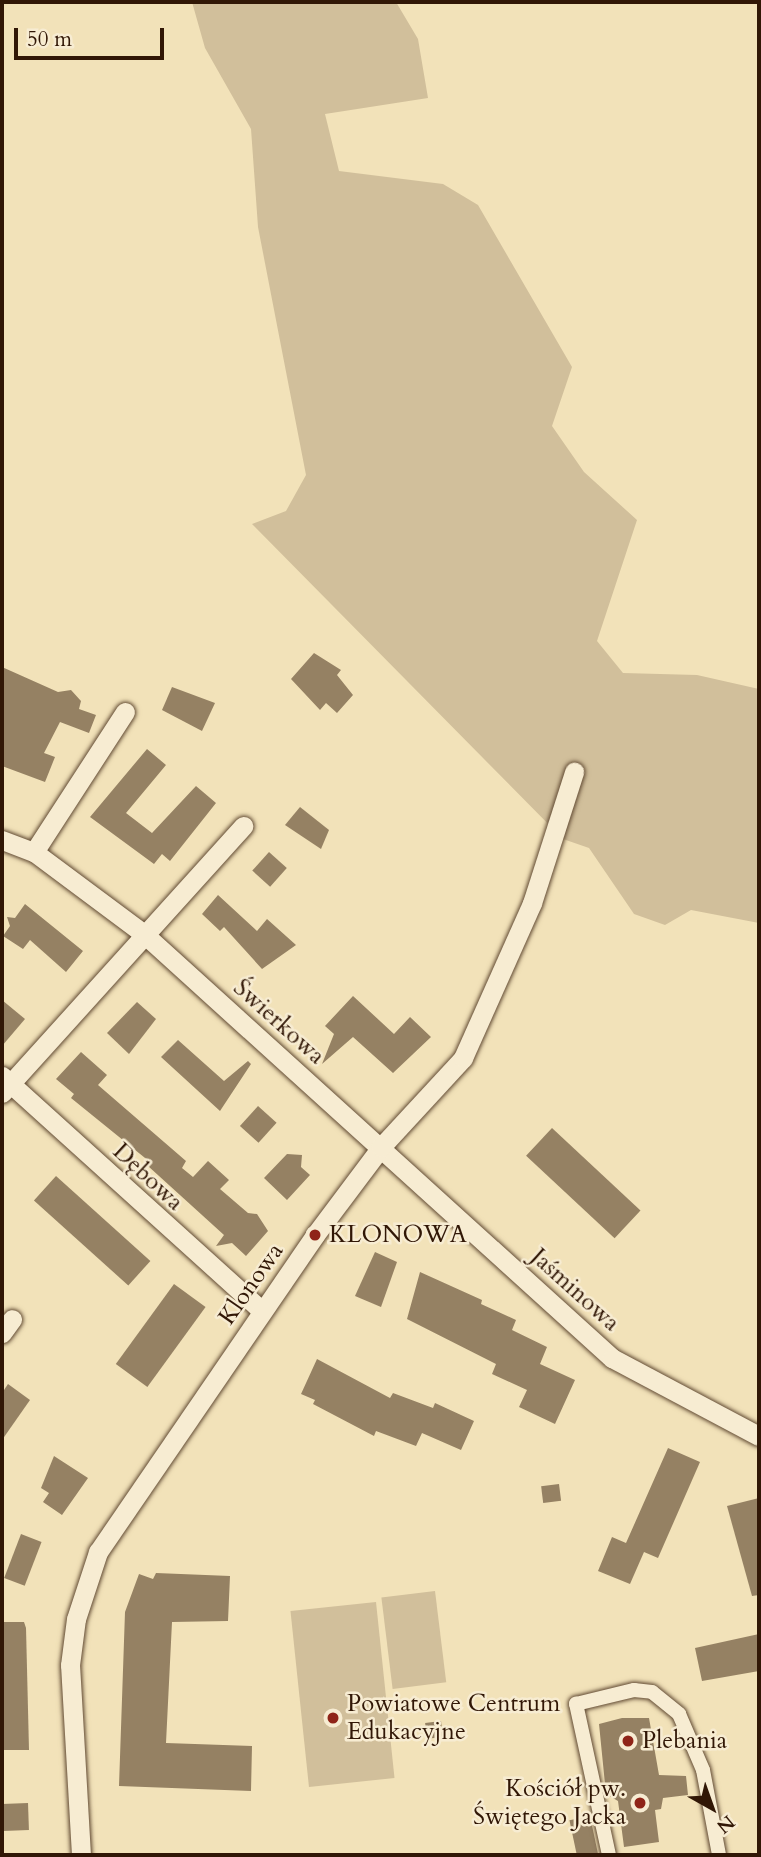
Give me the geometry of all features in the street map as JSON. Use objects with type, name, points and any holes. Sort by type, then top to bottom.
[{"type":"street","points":[[34,852],[125,712]]},
{"type":"street","name":"Klonowa","points":[[81,1855],[71,1665],[85,1587],[115,1521],[381,1147],[463,1058],[532,903],[574,772]]},
{"type":"street","points":[[5,1084],[243,826]]},
{"type":"street","name":"Świerkowa","points":[[2,840],[34,852],[144,934],[381,1147]]},
{"type":"street","name":"Dębowa","points":[[5,1084],[262,1311]]},
{"type":"street","name":"Jaśminowa","points":[[381,1147],[612,1358],[759,1436]]},
{"type":"street","points":[[609,1855],[576,1704],[634,1690],[652,1692],[679,1714],[703,1770],[719,1855]]},
{"type":"shaded area","points":[[192,2],[396,2],[418,39],[428,98],[325,114],[339,171],[443,184],[478,205],[572,367],[552,426],[584,472],[637,520],[597,641],[623,673],[697,675],[759,689],[759,923],[691,910],[665,925],[634,914],[589,848],[563,839],[252,524],[286,511],[306,475],[258,227],[251,129],[205,48]]},
{"type":"shaded area","points":[[435,1591],[446,1682],[393,1689],[381,1598]]},
{"type":"shaded area","points":[[376,1602],[395,1778],[309,1787],[290,1611]]},
{"type":"building","points":[[314,653],[341,670],[337,675],[353,695],[337,713],[326,703],[320,710],[291,679]]},
{"type":"building","points":[[2,667],[58,692],[71,690],[81,701],[79,709],[96,715],[89,733],[60,722],[44,753],[55,757],[45,782],[2,766]]},
{"type":"building","points":[[172,687],[215,703],[202,731],[162,710]]},
{"type":"building","points":[[147,749],[166,765],[126,813],[152,833],[196,786],[216,803],[170,861],[162,854],[154,864],[90,817]]},
{"type":"building","points":[[300,807],[329,830],[321,849],[285,825]]},
{"type":"building","points":[[269,852],[287,868],[270,887],[252,871]]},
{"type":"building","points":[[218,895],[257,931],[267,919],[296,945],[262,969],[224,927],[220,931],[202,914]]},
{"type":"building","points":[[25,904],[83,951],[66,972],[30,940],[23,949],[3,936],[10,926],[7,917],[15,918]]},
{"type":"building","points":[[353,996],[394,1034],[410,1017],[431,1037],[393,1073],[353,1037],[322,1064],[334,1034],[325,1026]]},
{"type":"building","points":[[2,1000],[25,1019],[2,1046]]},
{"type":"building","points":[[137,1002],[156,1019],[129,1054],[107,1033]]},
{"type":"building","points":[[178,1040],[224,1081],[248,1061],[251,1064],[220,1111],[161,1057]]},
{"type":"building","points":[[81,1052],[107,1075],[98,1085],[186,1161],[182,1168],[193,1177],[208,1161],[229,1180],[220,1189],[248,1213],[257,1214],[268,1231],[246,1256],[232,1243],[216,1246],[224,1235],[148,1166],[150,1162],[71,1098],[74,1094],[56,1079]]},
{"type":"building","points":[[258,1106],[277,1123],[259,1143],[240,1126]]},
{"type":"building","points":[[552,1128],[640,1211],[615,1238],[526,1156]]},
{"type":"building","points":[[287,1154],[302,1155],[301,1167],[310,1175],[287,1200],[264,1178]]},
{"type":"building","points":[[56,1176],[150,1261],[128,1286],[34,1201]]},
{"type":"building","points":[[375,1252],[397,1262],[381,1307],[355,1296]]},
{"type":"building","points":[[420,1272],[482,1300],[481,1304],[516,1320],[512,1330],[547,1347],[540,1364],[575,1380],[555,1424],[519,1407],[527,1390],[492,1374],[496,1364],[407,1319]]},
{"type":"building","points":[[174,1284],[206,1307],[147,1387],[116,1364]]},
{"type":"building","points":[[317,1359],[390,1398],[393,1393],[433,1408],[435,1403],[474,1421],[461,1450],[422,1433],[416,1446],[376,1431],[374,1436],[313,1404],[315,1400],[301,1394]]},
{"type":"building","points":[[8,1384],[30,1400],[2,1440],[2,1393]]},
{"type":"building","points":[[668,1448],[700,1462],[658,1558],[644,1552],[630,1584],[598,1571],[612,1537],[626,1543]]},
{"type":"building","points":[[54,1456],[88,1478],[62,1515],[43,1502],[49,1493],[41,1488]]},
{"type":"building","points":[[559,1484],[561,1501],[543,1503],[541,1486]]},
{"type":"building","points":[[759,1498],[759,1595],[752,1596],[727,1506]]},
{"type":"building","points":[[21,1534],[42,1542],[25,1586],[4,1578]]},
{"type":"building","points":[[156,1573],[230,1576],[228,1621],[172,1622],[166,1743],[252,1746],[251,1791],[119,1786],[125,1612],[139,1574],[153,1579]]},
{"type":"building","points":[[2,1622],[24,1622],[26,1628],[29,1750],[2,1750]]},
{"type":"building","points":[[759,1634],[759,1671],[702,1681],[695,1648]]},
{"type":"building","name":"Kościół pw. Świętego Jacka","points":[[622,1718],[649,1718],[659,1775],[686,1776],[688,1795],[663,1798],[661,1809],[655,1810],[659,1842],[624,1847],[618,1801],[606,1794],[599,1724]]},
{"type":"building","points":[[441,1721],[443,1737],[427,1739],[425,1723]]},
{"type":"building","points":[[28,1803],[29,1830],[3,1831],[2,1804]]},
{"type":"building","points":[[590,1816],[598,1855],[577,1855],[569,1820]]},
{"type":"place","name":"KLONOWA","points":[[315,1235]]},
{"type":"place","name":"Powiatowe Centrum Edukacyjne","points":[[333,1718]]},
{"type":"place","name":"Plebania","points":[[628,1741]]},
{"type":"place","name":"Kościół pw. Świętego Jacka","points":[[640,1803]]}]
